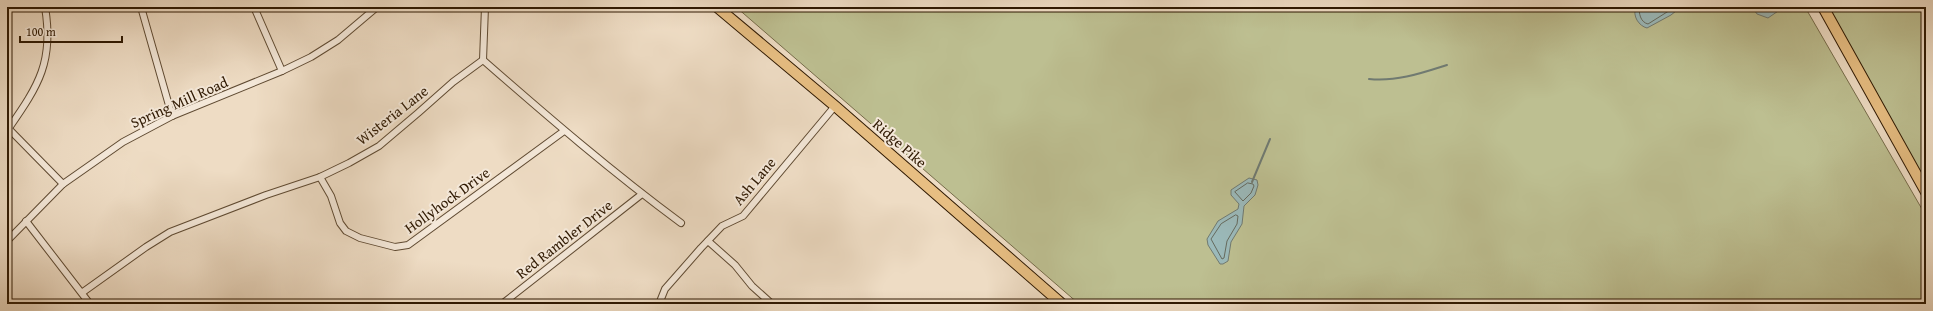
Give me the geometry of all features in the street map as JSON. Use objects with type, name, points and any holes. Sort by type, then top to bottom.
[{"type":"main road","name":"Ridge Pike","points":[[717,7],[835,106],[1062,304]]},
{"type":"main road","points":[[1823,7],[1926,192]]},
{"type":"street","points":[[45,7],[49,30],[45,65],[29,99],[8,127],[64,184]]},
{"type":"street","points":[[141,7],[172,116]]},
{"type":"street","points":[[254,7],[282,71]]},
{"type":"street","name":"Spring Mill Road","points":[[7,241],[64,184],[123,142],[172,116],[282,71],[338,40],[377,7]]},
{"type":"street","points":[[485,7],[483,60],[564,131],[642,194],[681,223]]},
{"type":"street","name":"Wisteria Lane","points":[[83,292],[146,247],[170,232],[266,195],[320,177],[379,146],[453,82],[483,60]]},
{"type":"street","name":"Ash Lane","points":[[659,304],[665,289],[722,226],[744,216],[835,106]]},
{"type":"street","name":"Hollyhock Drive","points":[[320,177],[331,196],[340,222],[346,231],[360,238],[395,247],[408,245],[564,131]]},
{"type":"street","name":"Red Rambler Drive","points":[[502,304],[642,194]]},
{"type":"street","points":[[26,221],[83,292],[90,304]]},
{"type":"street","points":[[708,241],[735,265],[752,286],[772,304]]},
{"type":"green space","points":[[736,7],[1805,7],[1926,216],[1926,304],[1079,304]]},
{"type":"green space","points":[[1829,7],[1926,7],[1926,191],[1913,169]]},
{"type":"water","points":[[1636,7],[1681,7],[1671,15],[1647,28],[1641,25],[1637,20],[1635,14]]},
{"type":"water","points":[[1752,7],[1784,7],[1768,18],[1757,14]]},
{"type":"water","points":[[1249,178],[1257,180],[1258,185],[1255,195],[1244,206],[1242,224],[1231,242],[1228,261],[1220,264],[1208,245],[1207,239],[1218,221],[1238,209],[1239,204],[1231,195],[1231,190]]},
{"type":"waterway","points":[[1369,79],[1379,80],[1399,78],[1447,65]]},
{"type":"waterway","points":[[1252,182],[1270,139]]}]
